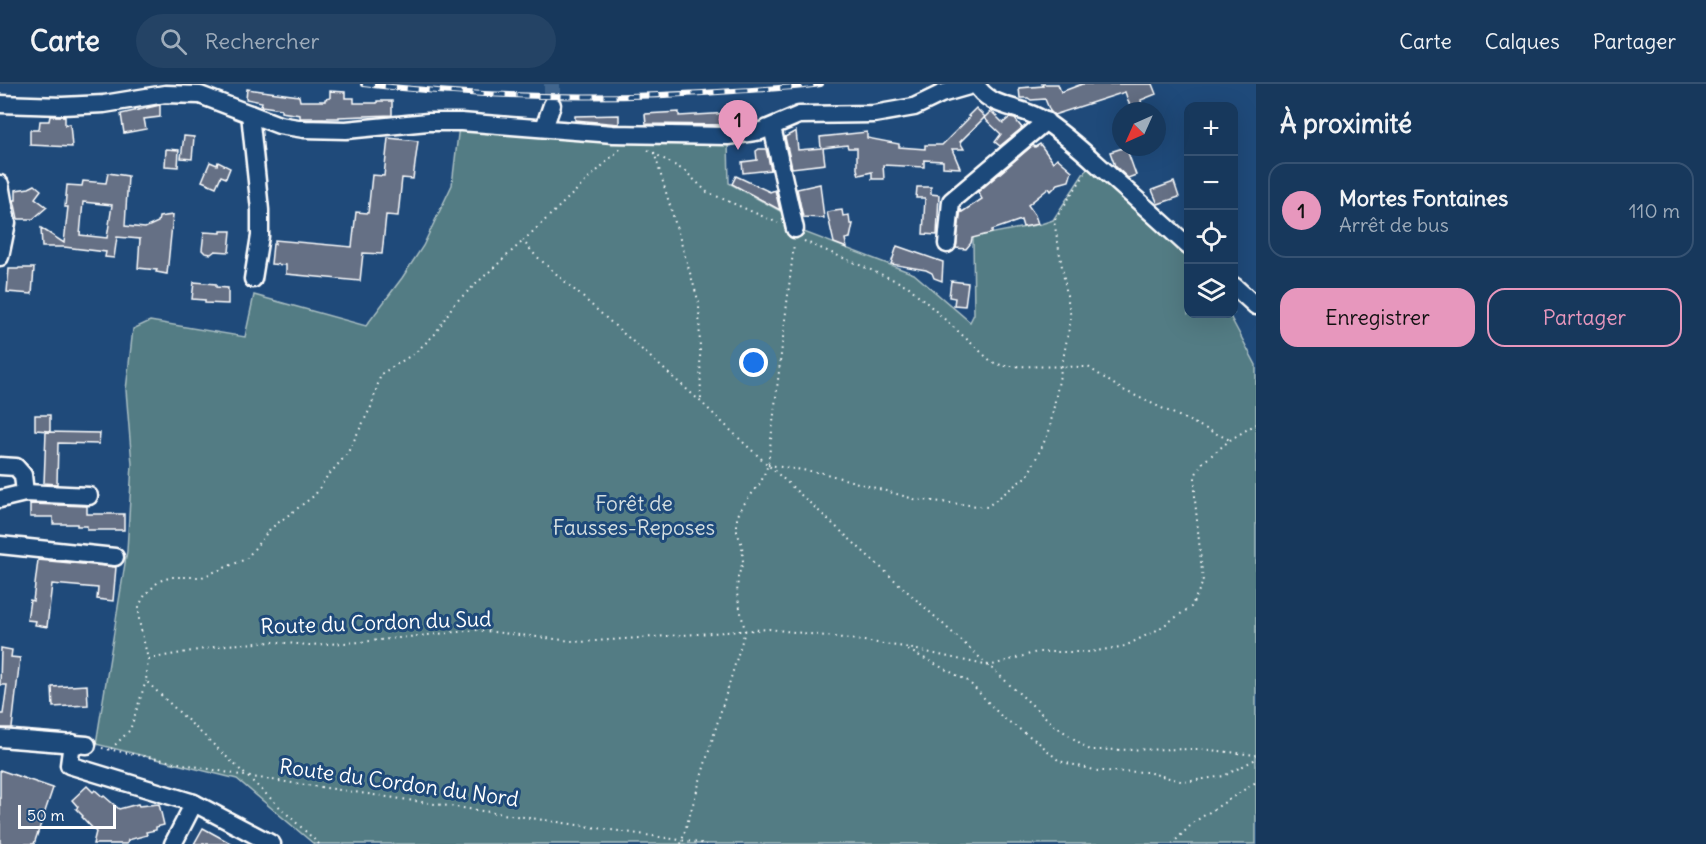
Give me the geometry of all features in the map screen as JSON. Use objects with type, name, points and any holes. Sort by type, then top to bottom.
[{"type":"street","points":[[0,104],[62,106],[104,104],[165,94],[200,95],[279,125],[304,129],[346,130],[450,122],[613,134],[728,136],[772,128],[799,115],[874,114],[914,107],[933,90],[976,84],[980,92],[995,102],[1031,112],[1046,121],[1184,242]]},
{"type":"street","points":[[544,128],[552,105]]},
{"type":"street","points":[[250,114],[260,210],[260,236],[253,279]]},
{"type":"street","points":[[947,244],[951,201],[1046,121]]},
{"type":"street","points":[[772,128],[791,231]]},
{"type":"street","points":[[0,184],[7,224],[0,257]]},
{"type":"street","points":[[1238,290],[1256,306]]},
{"type":"street","points":[[0,466],[16,467],[23,475],[25,492]]},
{"type":"street","points":[[0,499],[25,492],[89,496]]},
{"type":"street","points":[[0,545],[115,557]]},
{"type":"street","points":[[0,738],[84,745]]},
{"type":"street","points":[[84,745],[69,765],[194,803],[272,844]]},
{"type":"street","points":[[84,745],[87,770]]},
{"type":"street","points":[[173,844],[194,803]]},
{"type":"path","points":[[110,750],[130,730],[146,681],[148,659],[139,621],[140,606],[145,595],[159,581],[172,577],[202,577],[246,559],[270,529],[315,495],[347,454],[370,407],[381,374],[415,353],[435,334],[454,304],[621,148],[623,141],[613,134]]},
{"type":"path","points":[[646,149],[685,171],[707,192],[908,286],[992,362],[1004,366],[1088,367],[1121,389],[1230,440]]},
{"type":"path","points":[[654,152],[699,303],[701,402]]},
{"type":"path","points":[[768,465],[823,473],[914,499],[987,507],[1028,475],[1049,432],[1071,318],[1054,221],[1094,161]]},
{"type":"path","points":[[681,844],[745,631],[737,594],[738,577],[743,562],[742,545],[737,532],[737,517],[761,482],[768,465],[791,231]]},
{"type":"path","points":[[523,241],[535,255],[701,402],[989,666],[1037,652],[1091,652],[1125,646],[1157,630],[1191,607],[1203,582],[1195,500],[1195,476],[1201,464],[1230,440],[1256,424]]},
{"type":"path","name":"Route du Cordon du Sud","points":[[148,659],[226,645],[274,642],[309,645],[361,642],[476,630],[581,642],[769,629],[904,647],[989,666],[1054,725],[1090,750],[1201,749],[1256,757]]},
{"type":"path","points":[[904,647],[968,681],[1002,717],[1038,742],[1059,761],[1098,771],[1147,772],[1184,782],[1224,776],[1256,757]]},
{"type":"path","points":[[146,681],[319,844]]},
{"type":"path","name":"Route du Cordon du Nord","points":[[84,745],[245,776],[707,844]]},
{"type":"path","points":[[1172,844],[1194,822],[1256,782]]},
{"type":"green space","name":"Forêt de Fausses-Reposes","points":[[459,126],[728,142],[729,183],[791,217],[796,229],[914,274],[970,322],[974,314],[973,237],[1053,220],[1089,165],[1184,246],[1184,318],[1231,318],[1256,365],[1256,844],[314,844],[237,779],[96,744],[127,551],[132,464],[126,390],[133,329],[150,321],[245,337],[254,295],[366,326],[423,246],[452,185]]},
{"type":"building","points":[[1042,84],[1058,84],[1061,92],[1082,84],[1152,84],[1156,94],[1141,100],[1141,102],[1129,102],[1125,92],[1054,115],[1045,99],[1020,98],[1019,88],[1043,86]]},
{"type":"building","points":[[247,89],[299,96],[300,101],[325,101],[330,98],[330,91],[345,92],[345,98],[354,98],[354,103],[392,101],[392,115],[300,118],[300,115],[281,112],[281,109],[261,106],[262,102],[246,99]]},
{"type":"building","points":[[160,105],[160,117],[144,119],[146,129],[124,133],[121,114]]},
{"type":"building","points":[[976,108],[985,117],[960,142],[964,149],[952,149],[960,168],[943,167],[943,161],[924,160],[924,167],[883,165],[884,179],[872,179],[872,172],[859,175],[857,148],[848,148],[847,145],[823,148],[825,164],[792,168],[785,137],[796,131],[798,150],[821,148],[820,137],[867,132],[867,138],[899,144],[899,147],[925,149],[925,145],[942,145]]},
{"type":"building","points":[[991,111],[1003,123],[1009,118],[1015,119],[1022,128],[1000,146],[995,142],[1001,134],[984,118]]},
{"type":"building","points":[[679,112],[679,116],[730,113],[731,125],[646,124],[645,114]]},
{"type":"building","points":[[619,115],[619,124],[575,120],[575,116]]},
{"type":"building","points":[[50,116],[65,116],[65,125],[70,124],[72,147],[30,145],[30,130],[39,130],[40,121],[49,121]]},
{"type":"building","points":[[184,136],[194,137],[192,159],[181,158]]},
{"type":"building","points":[[388,138],[418,141],[413,179],[402,178],[398,216],[386,215],[382,254],[363,253],[360,281],[286,274],[286,265],[271,264],[275,240],[352,247],[356,212],[368,213],[372,175],[384,176]]},
{"type":"building","points":[[1040,144],[1053,162],[1057,158],[1072,171],[1069,181],[1058,184],[1051,191],[1049,188],[1028,205],[1038,224],[1023,227],[1021,220],[992,230],[992,233],[972,238],[966,249],[956,248],[961,209],[962,212],[982,199],[978,192],[1033,145],[1035,147]]},
{"type":"building","points":[[166,149],[179,150],[178,167],[165,166]]},
{"type":"building","points":[[766,149],[771,170],[743,173],[742,162],[757,160],[756,151]]},
{"type":"building","points":[[1112,151],[1112,156],[1129,156],[1136,175],[1128,178],[1115,166],[1110,152]]},
{"type":"building","points":[[210,162],[217,165],[218,162],[230,168],[226,178],[221,176],[216,187],[202,181]]},
{"type":"building","points":[[108,173],[128,176],[125,226],[145,228],[158,222],[159,217],[173,215],[167,274],[156,272],[157,270],[138,268],[140,239],[117,237],[114,258],[105,257],[106,252],[42,247],[41,228],[64,243],[68,207],[65,207],[67,185],[82,186],[83,181],[106,183]],"holes":[[[83,202],[112,205],[107,238],[80,235]]]},
{"type":"building","points":[[736,176],[770,192],[775,190],[780,210],[732,184]]},
{"type":"building","points":[[1174,182],[1179,197],[1158,204],[1152,190]]},
{"type":"building","points":[[820,184],[824,218],[803,217],[797,189]]},
{"type":"building","points":[[35,185],[41,190],[35,198],[47,207],[33,219],[18,219],[14,200],[16,200],[16,190]]},
{"type":"building","points":[[917,187],[931,187],[931,194],[939,195],[937,235],[923,234],[925,198],[916,198]]},
{"type":"building","points":[[842,210],[843,216],[849,215],[850,224],[853,224],[850,238],[845,239],[847,248],[834,243],[827,212]]},
{"type":"building","points":[[221,231],[231,231],[229,252],[205,253],[202,250],[204,232],[221,233]]},
{"type":"building","points":[[897,246],[943,262],[942,281],[934,278],[932,273],[926,270],[891,264]]},
{"type":"building","points":[[34,268],[32,294],[7,292],[9,269]]},
{"type":"building","points":[[951,281],[968,283],[965,306],[954,305],[955,298],[949,297]]},
{"type":"building","points":[[194,282],[216,284],[216,287],[228,288],[228,304],[205,303],[205,300],[192,299]]},
{"type":"building","points":[[35,415],[50,415],[50,431],[35,430]]},
{"type":"building","points":[[46,432],[100,433],[99,444],[58,443],[57,484],[44,483]]},
{"type":"building","points":[[30,504],[87,506],[87,514],[124,514],[124,530],[87,530],[87,526],[77,526],[77,524],[53,524],[53,517],[30,517]]},
{"type":"building","points":[[38,560],[116,567],[113,601],[97,599],[98,588],[52,584],[47,627],[35,625],[36,621],[27,620],[30,600],[33,601]]},
{"type":"building","points":[[1,648],[12,650],[11,657],[20,658],[12,728],[0,728],[0,714],[3,714],[7,685],[0,685]]},
{"type":"building","points":[[87,685],[88,705],[53,707],[52,687]]},
{"type":"building","points":[[0,770],[53,788],[34,844],[0,844]]},
{"type":"building","points":[[87,786],[93,792],[95,790],[104,796],[119,809],[138,804],[139,806],[159,804],[164,825],[146,832],[147,835],[128,840],[127,844],[93,844],[96,832],[76,809],[78,807],[72,800]]},
{"type":"building","points":[[203,828],[232,844],[194,844]]},
{"type":"tunnel","points":[[552,84],[552,105]]},
{"type":"railway","points":[[363,84],[409,89],[548,96],[688,94],[821,84]]},
{"type":"place","name":"Mortes Fontaines","points":[[738,150]]}]
